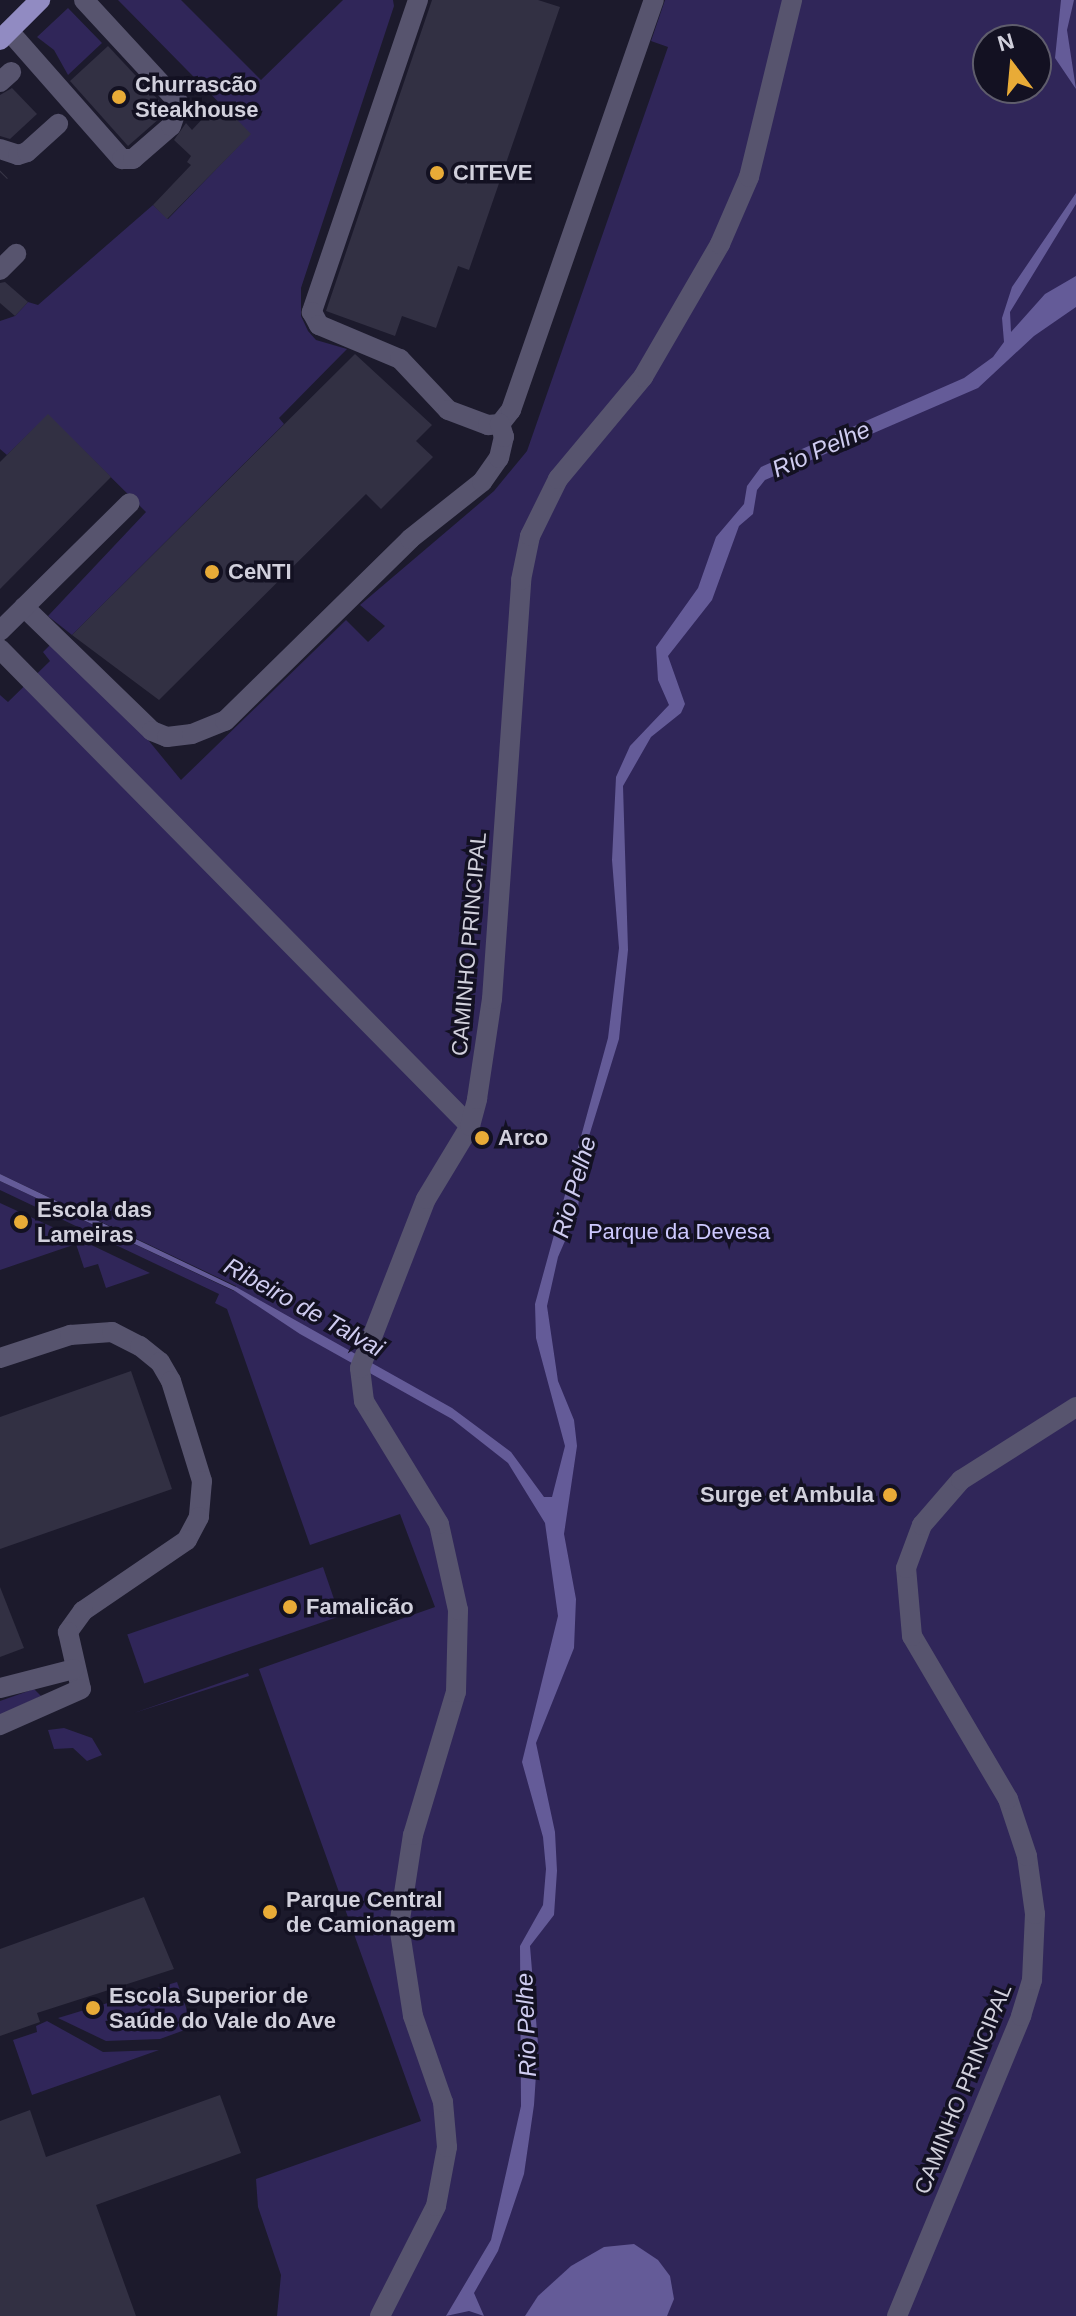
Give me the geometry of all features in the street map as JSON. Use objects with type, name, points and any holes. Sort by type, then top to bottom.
[{"type":"main road","points":[[5,35],[40,0]]},
{"type":"street","points":[[5,35],[122,159],[133,159],[171,126],[179,103],[84,0]]},
{"type":"street","points":[[418,0],[312,312],[319,325],[400,359],[448,410],[464,419],[500,424]]},
{"type":"street","points":[[500,424],[511,410],[654,0]]},
{"type":"street","name":"CAMINHO PRINCIPAL","points":[[380,2316],[436,2206],[447,2147],[443,2102],[413,2016],[399,1926],[413,1835],[456,1692],[458,1610],[439,1524],[367,1408],[359,1385],[360,1368],[426,1199],[470,1126],[492,999],[521,580],[530,536],[558,479],[643,377],[720,244],[749,177],[792,0]]},
{"type":"street","points":[[4,158],[27,152],[58,124]]},
{"type":"street","points":[[0,270],[16,254]]},
{"type":"street","points":[[24,607],[152,731],[167,737],[214,726],[254,695],[410,539],[482,482],[499,458],[504,437],[500,424]]},
{"type":"street","points":[[0,631],[130,503]]},
{"type":"street","points":[[0,649],[470,1126]]},
{"type":"street","points":[[0,1358],[70,1335],[112,1332],[140,1346],[160,1362],[171,1381],[202,1481],[199,1517],[187,1540],[83,1611],[68,1632],[81,1689],[0,1725]]},
{"type":"street","name":"CAMINHO PRINCIPAL","points":[[897,2316],[1021,2016],[1032,1980],[1035,1914],[1027,1856],[1008,1799],[912,1636],[906,1568],[922,1525],[961,1480],[1076,1407]]},
{"type":"street","points":[[0,1688],[74,1669]]},
{"type":"green space","points":[[118,0],[181,0],[261,80],[343,0],[393,0],[394,6],[301,288],[301,316],[308,331],[316,340],[347,349],[279,418],[284,424],[72,635],[48,616],[146,512],[48,415],[7,455],[0,449],[0,321],[15,316],[28,302],[38,305],[153,205],[168,219],[250,134]]},
{"type":"green space","name":"Parque da Devesa","points":[[665,0],[1076,0],[1076,2316],[277,2316],[281,2275],[258,2207],[256,2179],[421,2121],[259,1669],[435,1607],[400,1514],[310,1545],[227,1309],[215,1303],[219,1294],[0,1190],[0,1181],[234,1291],[236,1286],[0,1174],[0,695],[8,702],[50,661],[43,652],[50,645],[149,741],[181,780],[346,620],[368,642],[385,626],[360,605],[494,491],[527,451],[668,47],[651,41]]},
{"type":"green space","points":[[68,8],[102,43],[68,75],[54,50],[37,37]]},
{"type":"green space","name":"Escola das Lameiras","points":[[0,1203],[150,1273],[106,1288],[98,1264],[84,1268],[76,1244],[0,1270]]},
{"type":"green space","points":[[323,1567],[340,1616],[144,1684],[127,1634]]},
{"type":"green space","points":[[248,1673],[249,1676],[134,1713]]},
{"type":"green space","points":[[34,1689],[41,1696],[0,1715],[0,1701]]},
{"type":"green space","points":[[64,1728],[92,1738],[102,1755],[87,1761],[73,1748],[54,1749],[48,1730]]},
{"type":"green space","points":[[177,1982],[193,2027],[160,2039],[106,2041],[58,2018]]},
{"type":"green space","points":[[47,2021],[103,2052],[159,2050],[32,2095],[13,2040],[37,2032],[36,2026]]},
{"type":"water","points":[[1061,0],[1074,0],[1067,30],[1076,89],[1055,58]]},
{"type":"water","name":"Rio Pelhe","points":[[1076,193],[1076,204],[1010,312],[1011,332],[1045,294],[1076,276],[1076,307],[1034,336],[978,388],[765,480],[757,490],[753,514],[739,526],[712,600],[668,656],[685,704],[681,713],[651,737],[623,786],[628,950],[619,1039],[581,1162],[578,1211],[558,1257],[547,1306],[558,1381],[574,1420],[577,1446],[564,1534],[576,1599],[574,1648],[536,1743],[555,1832],[557,1871],[554,1915],[530,1946],[538,2044],[534,2105],[524,2174],[498,2251],[474,2293],[484,2316],[469,2311],[446,2316],[491,2240],[521,2106],[520,1946],[543,1905],[546,1869],[543,1837],[522,1762],[558,1616],[545,1523],[508,1463],[452,1419],[300,1334],[235,1291],[0,1181],[0,1174],[236,1287],[452,1408],[511,1452],[544,1497],[552,1497],[565,1446],[536,1338],[535,1304],[608,1038],[619,948],[612,860],[616,777],[630,746],[669,705],[658,680],[656,647],[698,588],[716,537],[744,504],[747,486],[761,467],[964,378],[993,357],[1004,342],[1002,318],[1012,287]]},
{"type":"water","points":[[634,2244],[658,2260],[670,2276],[674,2299],[667,2316],[525,2316],[538,2296],[571,2266],[604,2247]]},
{"type":"building","name":"CITEVE","points":[[432,0],[538,0],[560,7],[469,270],[458,266],[436,328],[402,316],[395,336],[326,311]]},
{"type":"building","name":"Churrascão Steakhouse","points":[[108,46],[164,106],[160,118],[128,146],[70,81]]},
{"type":"building","points":[[12,88],[37,114],[10,139],[0,136],[0,95]]},
{"type":"building","points":[[219,101],[251,134],[167,219],[153,205],[191,165],[187,162],[191,156],[174,140],[186,123],[192,130]]},
{"type":"building","points":[[5,282],[28,302],[15,316],[0,303],[0,283]]},
{"type":"building","name":"CeNTI","points":[[355,354],[432,425],[416,441],[433,457],[381,509],[366,494],[159,700],[72,635]]},
{"type":"building","points":[[48,414],[111,477],[0,589],[0,462]]},
{"type":"building","points":[[131,1371],[172,1489],[0,1549],[0,1417]]},
{"type":"building","points":[[0,1587],[24,1648],[0,1657]]},
{"type":"building","points":[[144,1897],[174,1969],[37,2013],[40,2022],[0,2036],[0,1949]]},
{"type":"building","points":[[220,2095],[241,2153],[96,2205],[136,2316],[0,2316],[0,2121],[30,2110],[46,2157]]},
{"type":"place","name":"Churrascão Steakhouse","points":[[119,97]]},
{"type":"place","name":"CITEVE","points":[[437,173]]},
{"type":"place","name":"CeNTI","points":[[212,572]]},
{"type":"place","name":"Arco","points":[[482,1138]]},
{"type":"place","name":"Escola das Lameiras","points":[[21,1222]]},
{"type":"place","name":"Surge et Ambula","points":[[890,1495]]},
{"type":"place","name":"Famalicão","points":[[290,1607]]},
{"type":"place","name":"Parque Central de Camionagem","points":[[270,1912]]},
{"type":"place","name":"Escola Superior de Saúde do Vale do Ave","points":[[93,2008]]},
{"type":"water label","name":"Ribeiro de Talvai","points":[[304,1307]]}]
